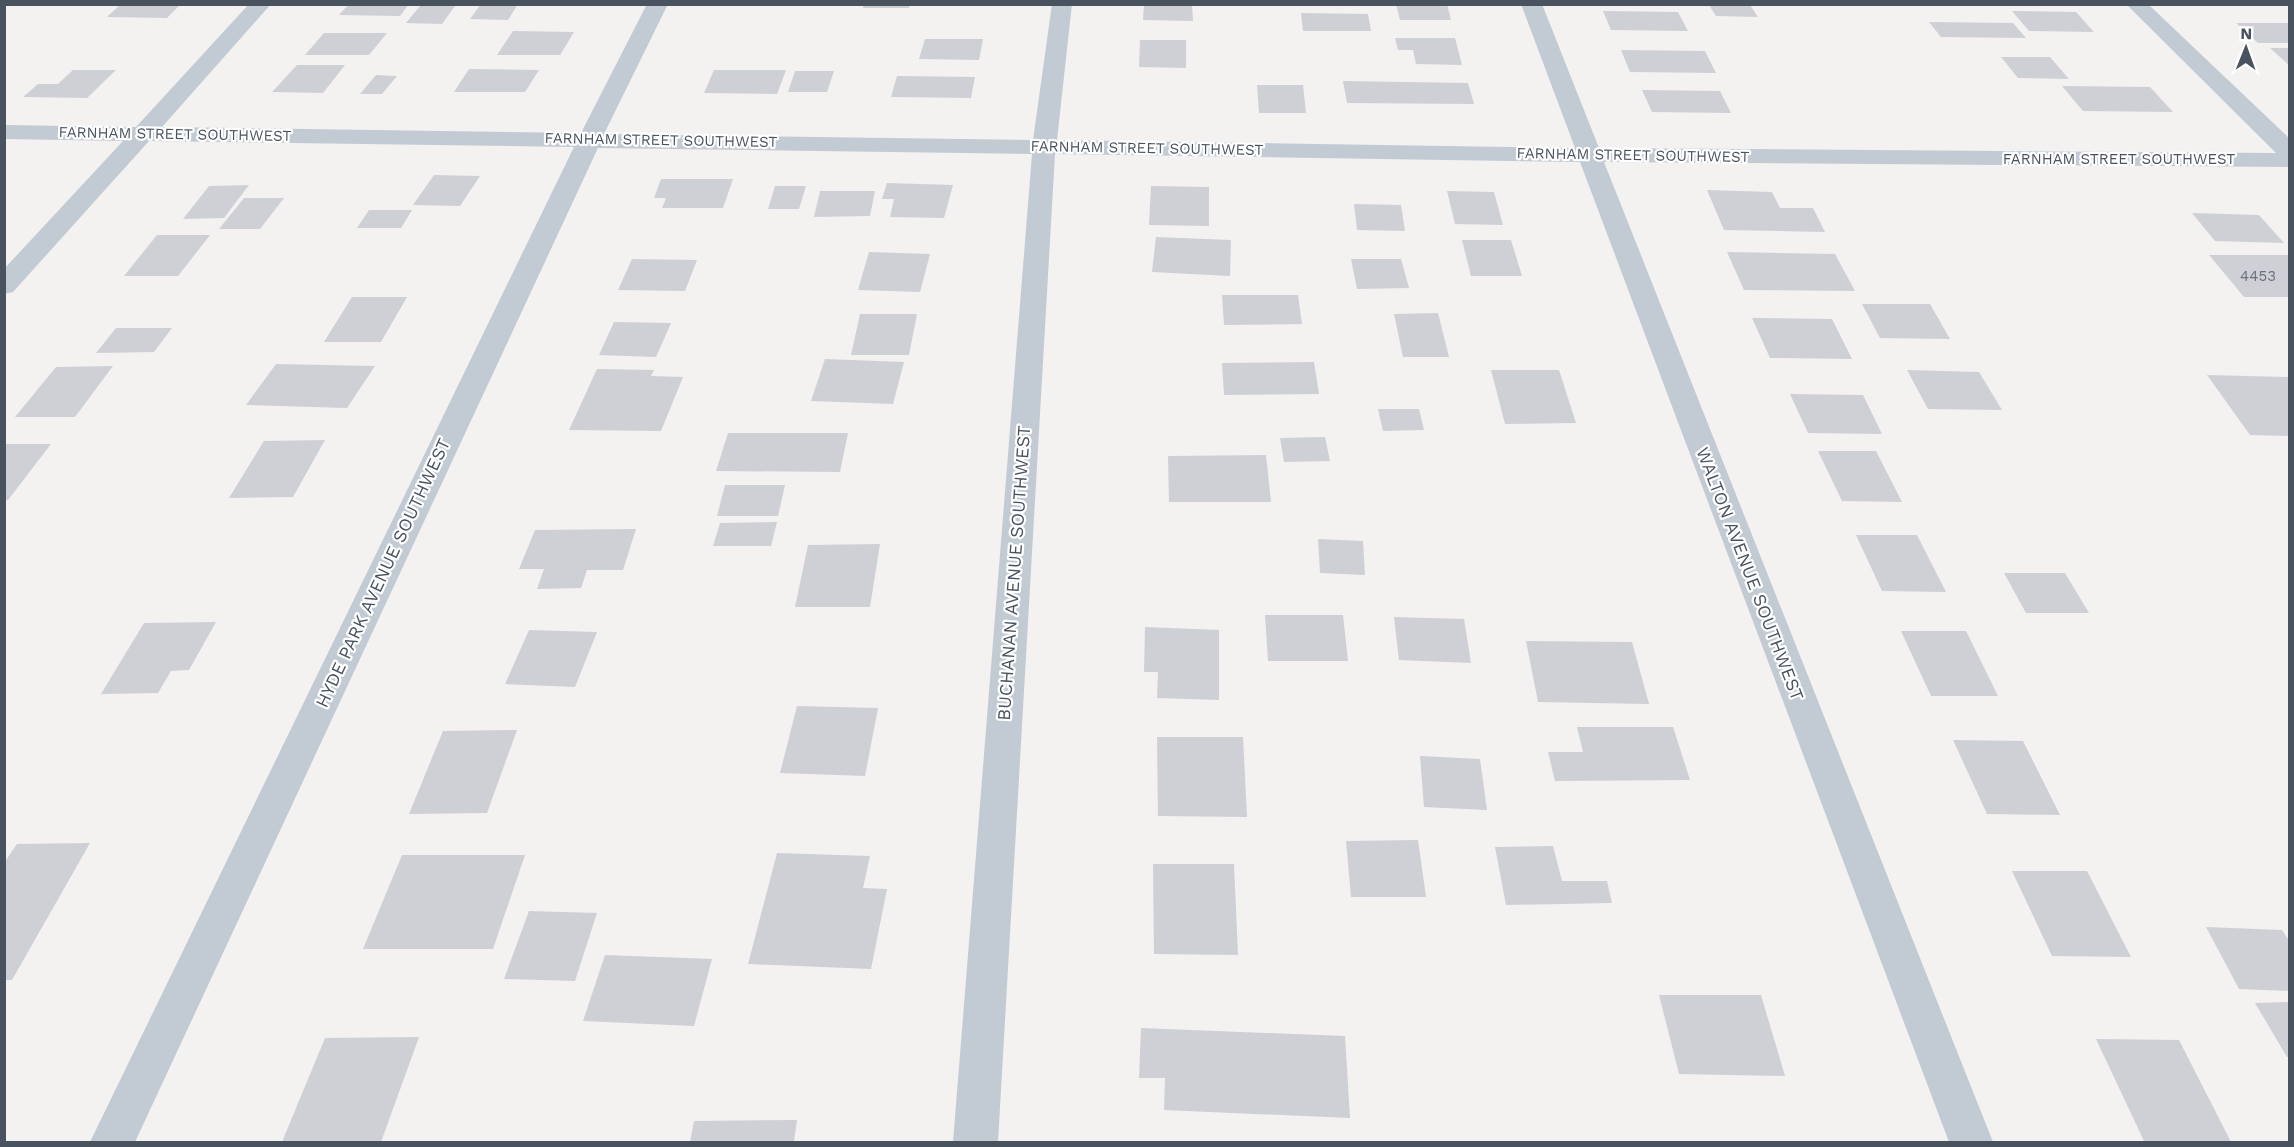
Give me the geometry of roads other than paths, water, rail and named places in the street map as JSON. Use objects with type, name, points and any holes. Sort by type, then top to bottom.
[{"type":"street","points":[[4,286],[261,4]]},
{"type":"street","name":"HYDE PARK AVENUE SOUTHWEST","points":[[112,1143],[591,138],[658,4]]},
{"type":"street","name":"BUCHANAN AVENUE SOUTHWEST","points":[[975,1143],[1044,147],[1062,4]]},
{"type":"street","name":"WALTON AVENUE SOUTHWEST","points":[[1531,4],[1587,155],[1971,1143]]},
{"type":"street","points":[[2136,4],[2289,153]]},
{"type":"street","name":"FARNHAM STREET SOUTHWEST","points":[[4,132],[591,138],[1587,155],[2289,159]]}]
